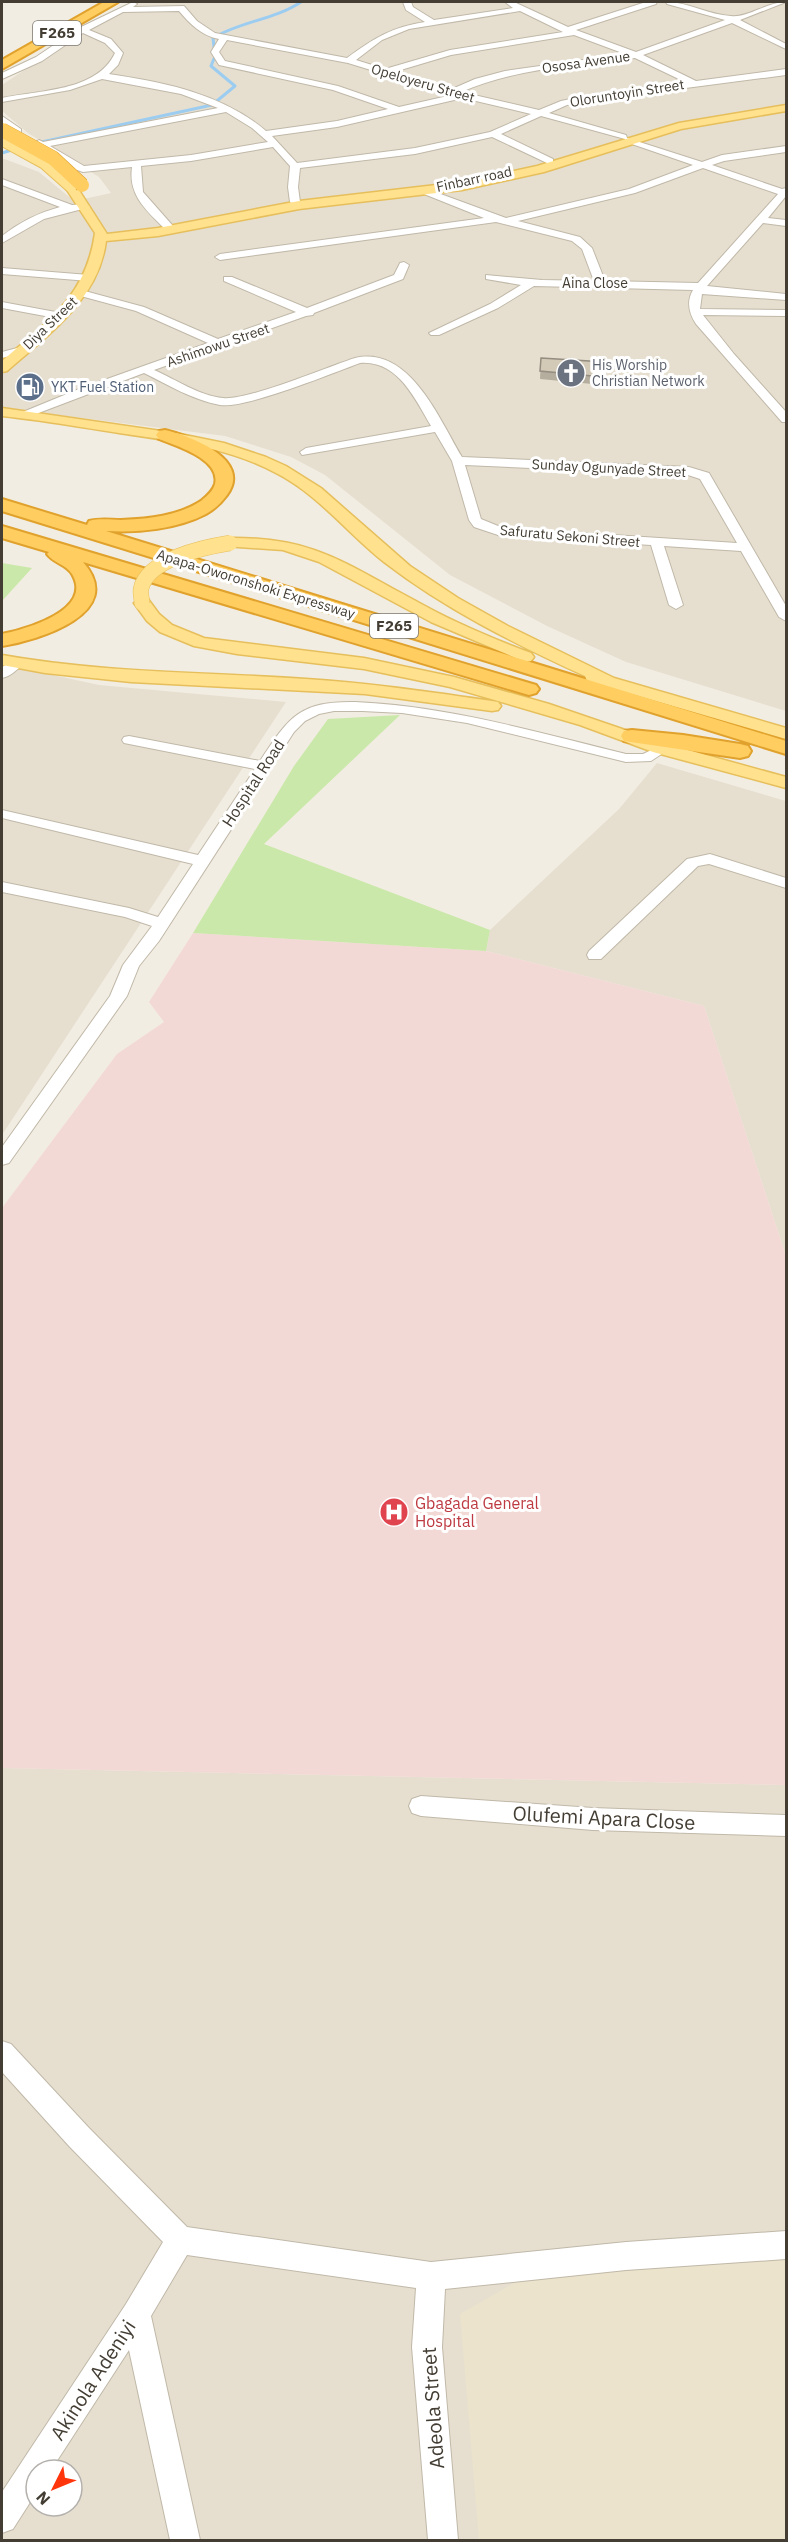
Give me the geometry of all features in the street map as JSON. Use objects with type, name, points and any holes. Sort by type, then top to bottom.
[{"type":"highway","name":"F265","points":[[2,65],[112,2]]},
{"type":"highway","points":[[2,75],[20,55]]},
{"type":"highway","points":[[2,130],[53,158],[77,196]]},
{"type":"highway","points":[[2,505],[70,521],[109,526],[152,523],[203,508],[220,493],[225,485],[226,476],[222,468],[206,453],[165,435]]},
{"type":"highway","name":"Apapa-Oworonshoki Expressway","points":[[2,505],[659,702],[786,748]]},
{"type":"highway","points":[[2,533],[62,555],[84,576],[87,587],[83,600],[69,614],[47,627],[2,640]]},
{"type":"highway","name":"Apapa-Oworonshoki Expressway","points":[[2,533],[736,759],[786,765]]},
{"type":"highway","points":[[659,702],[723,722],[786,748]]},
{"type":"highway","points":[[723,722],[786,735]]},
{"type":"highway","points":[[636,729],[684,741],[736,759]]},
{"type":"main road","name":"Finbarr road","points":[[161,228],[295,202],[458,183],[550,161],[677,124],[786,106]]},
{"type":"main road","name":"Finbarr road","points":[[161,228],[310,204],[428,192],[540,169],[626,139]]},
{"type":"main road","points":[[2,140],[44,163],[77,196],[99,236]]},
{"type":"main road","points":[[99,236],[161,228]]},
{"type":"main road","points":[[99,236],[134,232]]},
{"type":"main road","name":"Diya Street","points":[[2,368],[61,316],[81,293],[89,278],[99,236]]},
{"type":"main road","points":[[2,411],[184,437],[250,454],[310,485],[402,568],[440,594],[487,623],[607,680]]},
{"type":"main road","points":[[583,722],[494,693],[412,672],[331,657],[241,649],[205,643],[171,631],[147,612],[139,595],[140,586],[159,567],[191,551],[230,543],[277,544],[324,556],[407,603],[487,642],[566,671],[607,680]]},
{"type":"main road","points":[[6,666],[185,680],[347,687],[496,706],[583,722]]},
{"type":"main road","name":"Apapa-Oworonshoki Expressway","points":[[607,680],[659,702],[786,735]]},
{"type":"main road","name":"Apapa-Oworonshoki Expressway","points":[[583,722],[636,729],[662,749],[736,759],[786,783]]},
{"type":"street","points":[[2,75],[48,54],[82,30],[136,2]]},
{"type":"street","points":[[407,2],[409,8],[431,22]]},
{"type":"street","points":[[387,71],[450,52],[569,32],[653,2]]},
{"type":"street","points":[[670,2],[731,19],[786,48]]},
{"type":"street","points":[[778,3],[786,10]]},
{"type":"street","name":"Ososa Avenue","points":[[262,134],[338,124],[399,110],[459,93],[478,81],[505,74],[636,55],[778,3]]},
{"type":"street","points":[[349,62],[379,38],[407,27],[515,4],[569,32],[636,55],[693,83]]},
{"type":"street","points":[[123,10],[183,8],[194,23],[219,37],[215,52],[222,63],[335,88],[399,110]]},
{"type":"street","points":[[2,101],[84,84],[103,76],[114,67],[119,53],[111,43],[82,30]]},
{"type":"street","name":"Opeloyeru Street","points":[[219,37],[387,71],[459,93],[572,121],[785,192]]},
{"type":"street","name":"Oloruntoyin Street","points":[[295,166],[415,151],[493,134],[578,100],[786,72]]},
{"type":"street","points":[[103,76],[165,86],[244,117],[295,166],[293,187],[295,202]]},
{"type":"street","points":[[2,88],[5,97],[2,101]]},
{"type":"street","points":[[2,145],[41,140],[220,106]]},
{"type":"street","points":[[2,119],[18,131]]},
{"type":"street","points":[[493,134],[550,161]]},
{"type":"street","points":[[41,140],[80,168],[190,158],[274,144]]},
{"type":"street","points":[[220,257],[502,220],[632,191],[722,158],[786,149]]},
{"type":"street","points":[[136,163],[134,185],[161,228]]},
{"type":"street","points":[[2,182],[77,196]]},
{"type":"street","points":[[428,192],[502,220],[576,239],[587,248],[600,283]]},
{"type":"street","points":[[785,192],[695,294],[695,312],[728,356],[786,419]]},
{"type":"street","points":[[4,236],[77,196]]},
{"type":"street","points":[[761,220],[786,223]]},
{"type":"street","name":"Ashimowu Street","points":[[20,414],[309,313],[399,277],[405,265]]},
{"type":"street","points":[[2,271],[89,278]]},
{"type":"street","name":"Aina Close","points":[[490,277],[531,283],[656,283],[786,297]]},
{"type":"street","points":[[228,279],[309,313]]},
{"type":"street","points":[[435,333],[494,306],[531,283]]},
{"type":"street","points":[[81,293],[140,309],[220,344]]},
{"type":"street","points":[[2,305],[61,316]]},
{"type":"street","points":[[695,312],[786,313]]},
{"type":"street","points":[[2,355],[21,351]]},
{"type":"street","name":"Safuratu Sekoni Street","points":[[146,370],[202,396],[223,402],[249,398],[359,360],[377,360],[406,376],[458,461],[475,520],[489,529],[501,532],[657,543],[746,547]]},
{"type":"street","points":[[306,452],[439,428]]},
{"type":"street","name":"Sunday Ogunyade Street","points":[[458,461],[698,473],[705,476],[786,617]]},
{"type":"street","points":[[657,543],[676,605]]},
{"type":"street","name":"Hospital Road","points":[[2,1159],[55,1088],[111,1005],[131,964],[151,941],[263,766],[296,720],[314,711],[352,706],[390,707],[468,718],[626,758],[646,758],[662,749]]},
{"type":"street","points":[[129,740],[263,766]]},
{"type":"street","points":[[4,814],[202,861]]},
{"type":"street","points":[[595,955],[693,862],[710,859],[786,883]]},
{"type":"street","points":[[2,887],[129,913],[162,924]]},
{"type":"street","name":"Olufemi Apara Close","points":[[421,1806],[593,1819],[786,1826]]},
{"type":"street","points":[[2,2053],[79,2137],[180,2240],[431,2276],[626,2256],[786,2245]]},
{"type":"street","name":"Akinola Adeniyi","points":[[2,2518],[136,2314],[180,2240]]},
{"type":"street","name":"Adeola Street","points":[[431,2276],[427,2347],[443,2541]]},
{"type":"street","points":[[136,2314],[185,2541]]},
{"type":"shaded area","points":[[140,2],[786,2],[786,711],[626,662],[547,626],[450,575],[325,475],[291,457],[225,436],[2,408],[2,158],[39,172],[74,201],[111,193],[99,177],[28,133],[2,111],[2,85],[78,34]]},
{"type":"shaded area","points":[[2,658],[39,672],[99,685],[286,702],[2,1135]]},
{"type":"shaded area","points":[[657,763],[786,801],[786,1256],[704,1006],[486,951],[490,930],[619,809]]},
{"type":"shaded area","name":"Gbagada General Hospital","points":[[193,933],[486,951],[704,1006],[786,1256],[786,1785],[2,1768],[2,1208],[117,1054],[164,1022],[149,1002]]},
{"type":"shaded area","points":[[2,1768],[786,1785],[786,2540],[2,2540]]},
{"type":"shaded area","points":[[786,2255],[786,2540],[479,2540],[460,2314],[530,2274]]},
{"type":"green space","points":[[2,563],[32,568],[2,601]]},
{"type":"green space","points":[[400,715],[264,844],[490,930],[486,951],[193,933],[294,766],[328,719]]},
{"type":"building","points":[[541,358],[605,362],[603,377],[540,371]]},
{"type":"waterway","points":[[37,143],[212,105],[235,86],[211,66],[215,56],[213,38],[280,13],[301,2]]},
{"type":"waterway","points":[[2,153],[15,149]]},
{"type":"place","name":"His Worship Christian Network","points":[[571,373]]},
{"type":"place","name":"YKT Fuel Station","points":[[30,387]]},
{"type":"place","name":"Gbagada General Hospital","points":[[394,1512]]}]
